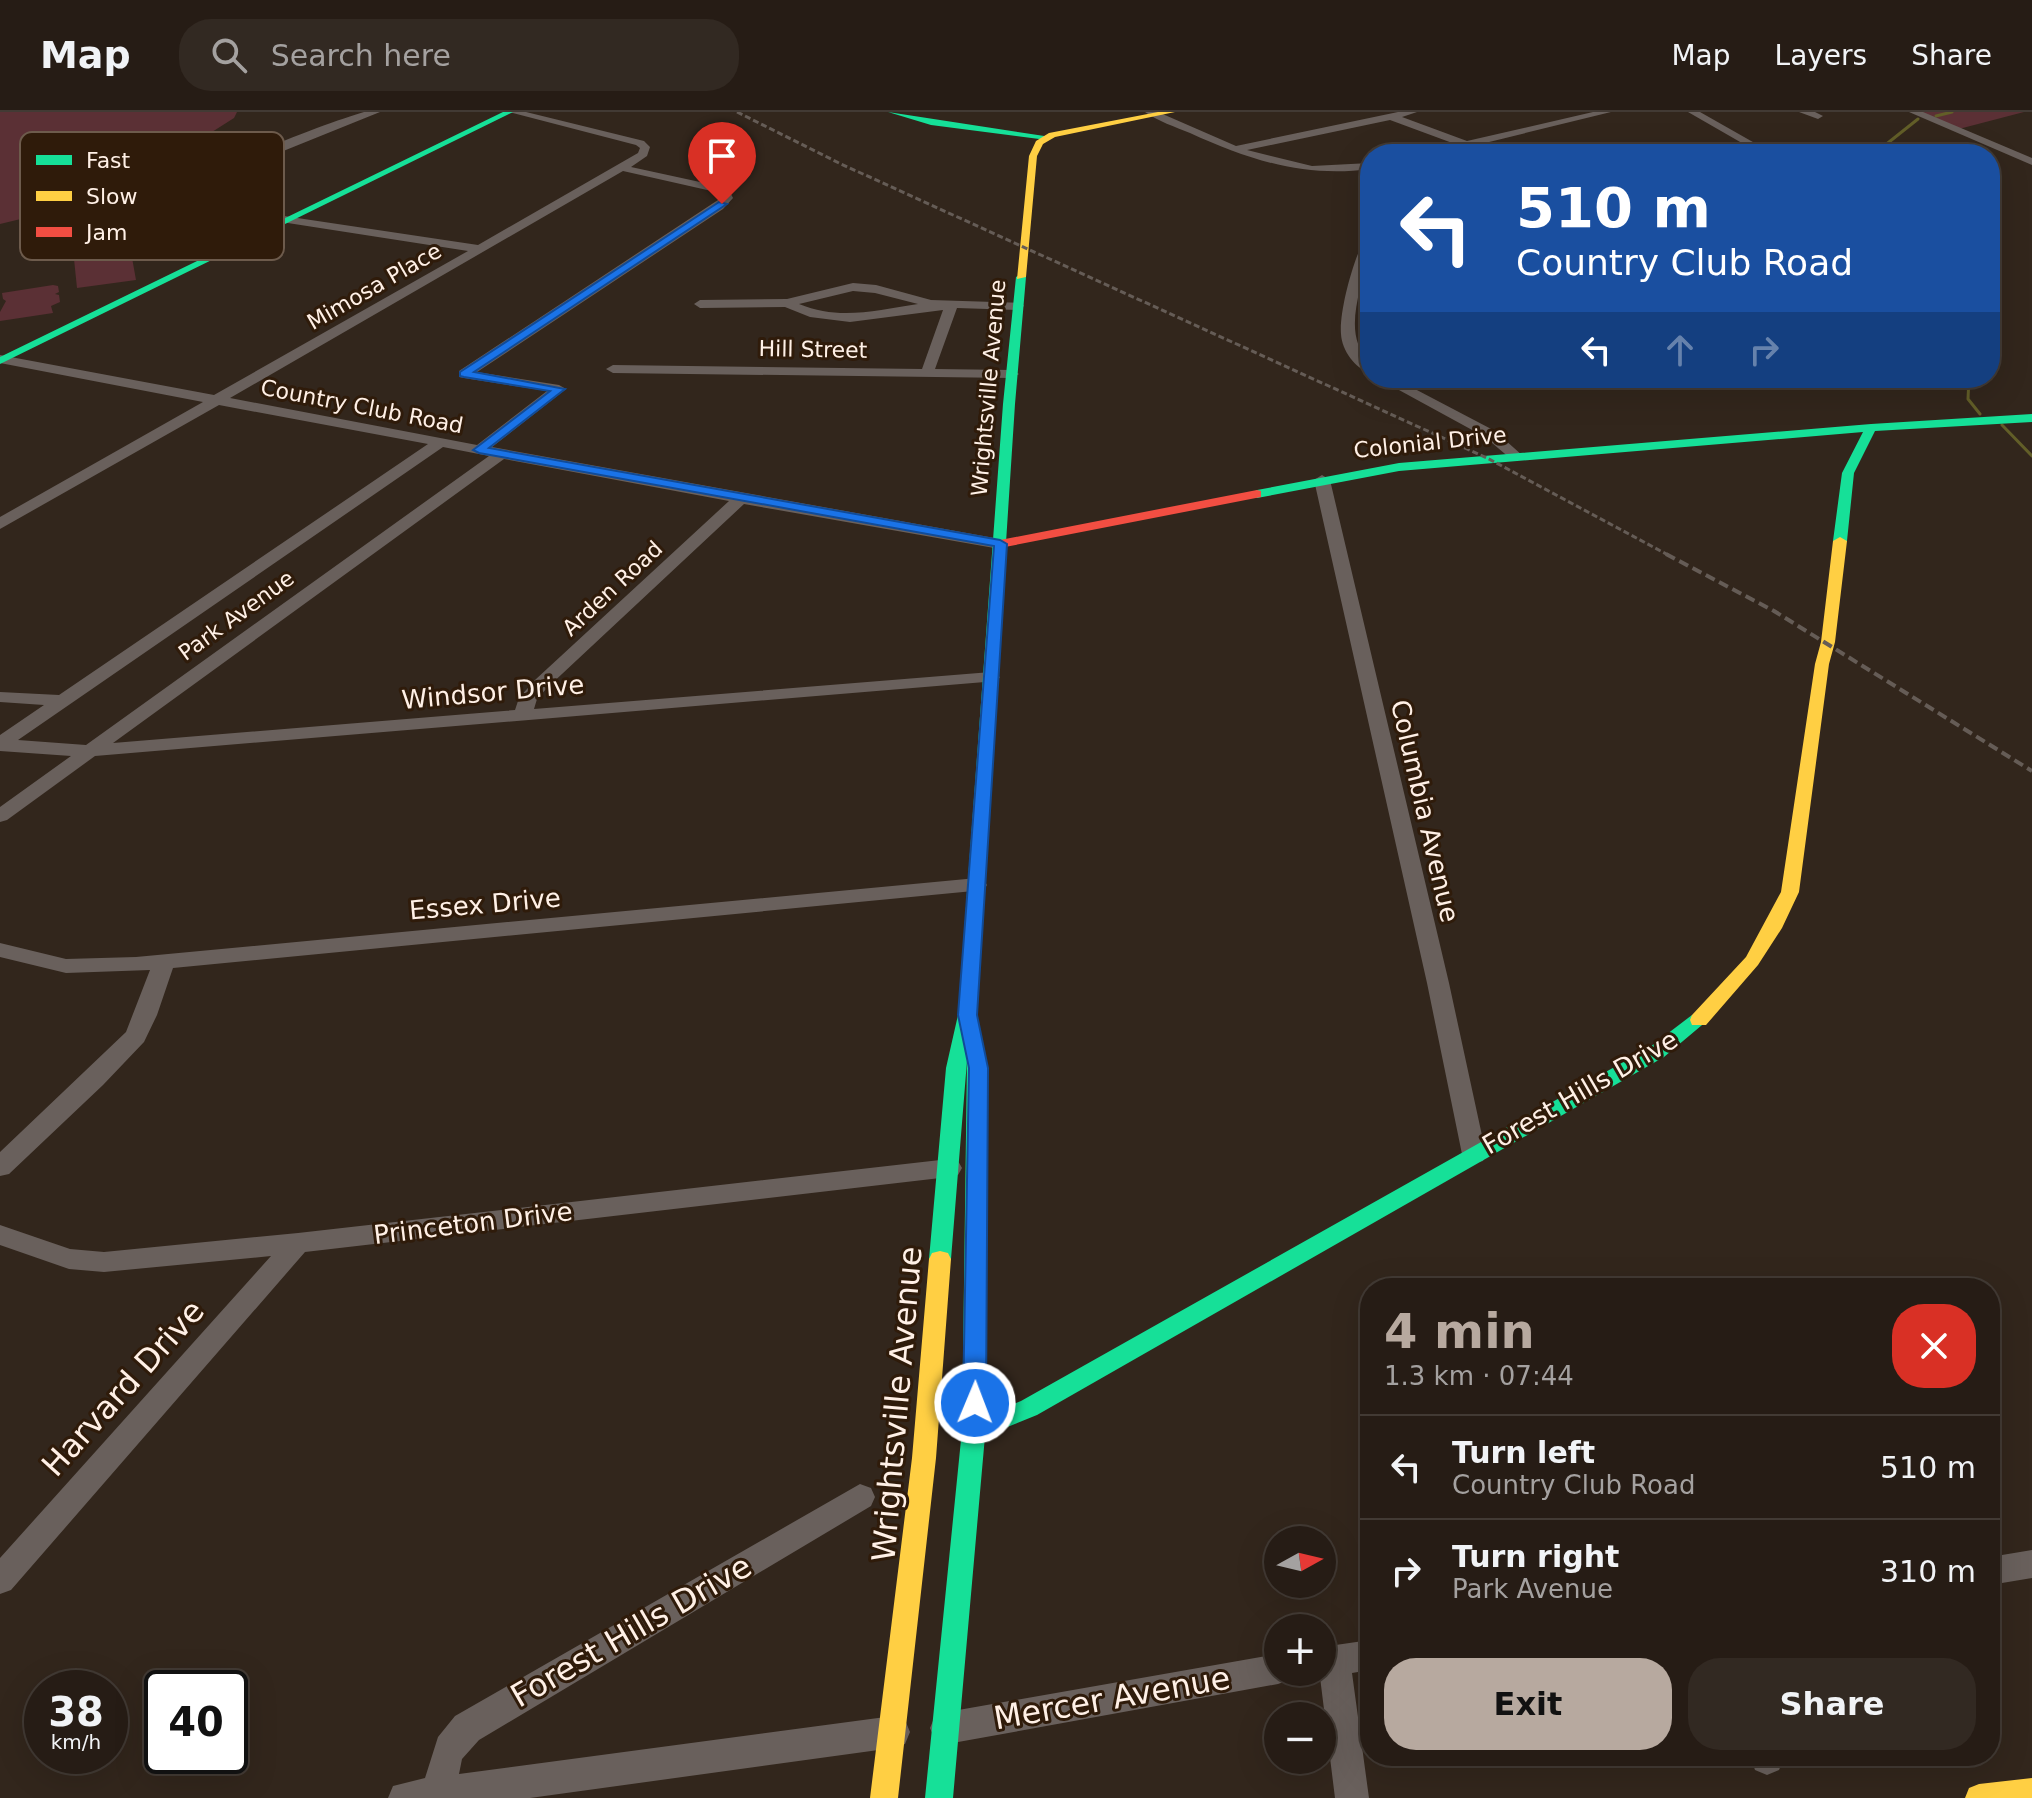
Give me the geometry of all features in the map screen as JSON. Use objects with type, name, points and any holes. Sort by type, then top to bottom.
[{"type":"street","points":[[284,148],[347,120],[375,112]]},
{"type":"street","points":[[284,221],[511,112]]},
{"type":"street","name":"Mimosa Place","points":[[0,524],[643,154],[643,144],[511,112]]},
{"type":"street","points":[[892,112],[934,123],[1047,137],[1159,113],[1273,164],[1310,170],[1360,167]]},
{"type":"street","points":[[1380,112],[1464,144]]},
{"type":"street","points":[[1236,149],[1412,112]]},
{"type":"street","points":[[1471,144],[1606,112]]},
{"type":"street","points":[[1693,112],[1751,144]]},
{"type":"street","points":[[1804,112],[1818,116]]},
{"type":"street","points":[[1914,112],[1989,144]]},
{"type":"street","name":"Wrightsville Avenue","points":[[884,1798],[924,1458],[956,1068],[967,1015],[1018,306],[1033,156],[1039,143],[1047,137]]},
{"type":"street","points":[[2003,150],[2018,145]]},
{"type":"street","points":[[2000,149],[2032,162]]},
{"type":"street","points":[[479,450],[559,389],[464,374],[719,207],[727,198],[725,192],[719,189],[622,168]]},
{"type":"street","points":[[284,219],[480,249]]},
{"type":"street","points":[[1360,256],[1355,319],[1349,345],[1360,358]]},
{"type":"street","points":[[1,360],[205,260]]},
{"type":"street","points":[[700,304],[787,303],[858,287],[951,306]]},
{"type":"street","points":[[787,303],[815,313],[851,320],[933,305],[1018,306]]},
{"type":"street","points":[[927,373],[951,306]]},
{"type":"street","name":"Country Club Road","points":[[1,360],[741,499],[1000,544]]},
{"type":"street","name":"Hill Street","points":[[613,369],[1012,374]]},
{"type":"street","points":[[1403,388],[1490,434],[1516,456]]},
{"type":"street","points":[[1871,428],[2032,418]]},
{"type":"street","name":"Colonial Drive","points":[[1000,544],[1399,467],[1871,428]]},
{"type":"street","name":"Forest Hills Drive","points":[[974,1430],[1029,1408],[1657,1052],[1683,1033],[1745,976],[1782,915],[1794,874],[1822,664],[1828,642],[1848,473],[1871,428]]},
{"type":"street","name":"Park Avenue","points":[[0,744],[439,443]]},
{"type":"street","name":"Park Avenue","points":[[0,816],[501,454]]},
{"type":"street","name":"Columbia Avenue","points":[[1322,480],[1435,968],[1474,1154]]},
{"type":"street","name":"Arden Road","points":[[523,715],[528,698],[541,684],[741,499]]},
{"type":"street","name":"Windsor Drive","points":[[0,744],[89,751],[991,677]]},
{"type":"street","points":[[0,697],[64,701]]},
{"type":"street","name":"Essex Drive","points":[[0,950],[66,966],[164,962],[977,885]]},
{"type":"street","points":[[0,1167],[95,1079],[136,1036],[164,962]]},
{"type":"street","name":"Wrightsville Avenue","points":[[939,1798],[974,1430],[978,1068],[967,1015]]},
{"type":"street","name":"Princeton Drive","points":[[0,1235],[69,1259],[104,1262],[298,1243],[949,1168]]},
{"type":"street","name":"Harvard Drive","points":[[0,1580],[298,1243]]},
{"type":"street","name":"Forest Hills Drive","points":[[441,1793],[442,1768],[448,1748],[467,1728],[705,1591],[860,1497]]},
{"type":"street","points":[[2000,1569],[2032,1564]]},
{"type":"street","points":[[1336,1660],[1360,1656]]},
{"type":"street","name":"Mercer Avenue","points":[[947,1728],[1264,1671]]},
{"type":"street","points":[[1332,1686],[1352,1798]]},
{"type":"street","points":[[405,1798],[893,1732]]},
{"type":"street","points":[[1979,1798],[2032,1792]]},
{"type":"shaded area","points":[[0,112],[237,112],[234,118],[212,132],[20,132],[20,219],[0,224]]},
{"type":"shaded area","points":[[1916,112],[2024,112],[1955,130]]},
{"type":"shaded area","points":[[74,260],[132,260],[136,280],[77,288]]},
{"type":"shaded area","points":[[58,286],[59,292],[55,294],[59,295],[60,302],[51,306],[53,313],[0,321],[0,312],[6,301],[2,293]]},
{"type":"waterway","points":[[1936,116],[1952,112]]},
{"type":"waterway","points":[[1887,144],[1918,119]]},
{"type":"waterway","points":[[1969,388],[1968,399],[1980,414]]},
{"type":"waterway","points":[[2002,425],[2032,456]]},
{"type":"railway","points":[[737,112],[841,164],[1487,458],[1670,556]]},
{"type":"railway","points":[[1666,554],[1774,611],[2032,771]]},
{"type":"traffic: fast","points":[[284,222],[509,112]]},
{"type":"traffic: fast","points":[[892,112],[931,123],[1047,137]]},
{"type":"traffic: fast","points":[[0,361],[206,260]]},
{"type":"traffic: fast","points":[[940,1259],[956,1068],[967,1015],[1009,404],[1021,277]]},
{"type":"traffic: fast","points":[[1840,541],[1848,473],[1871,428],[2032,418]]},
{"type":"traffic: fast","points":[[1257,494],[1399,467],[1871,428]]},
{"type":"traffic: fast","points":[[974,1430],[1029,1408],[1657,1052],[1699,1020]]},
{"type":"traffic: fast","points":[[939,1798],[974,1430],[978,1068],[969,1025]]},
{"type":"traffic: slow","points":[[1021,277],[1033,156],[1039,143],[1052,135],[1171,112]]},
{"type":"traffic: slow","points":[[1699,1020],[1728,992],[1752,961],[1773,928],[1790,892],[1840,541]]},
{"type":"traffic: slow","points":[[884,1798],[924,1458],[940,1259]]},
{"type":"traffic: slow","points":[[1979,1798],[2032,1792]]},
{"type":"traffic: jam","points":[[1000,544],[1257,494]]},
{"type":"route","points":[[722,204],[464,374],[559,389],[479,450],[1000,544],[967,1015],[978,1068],[975,1403]]}]
